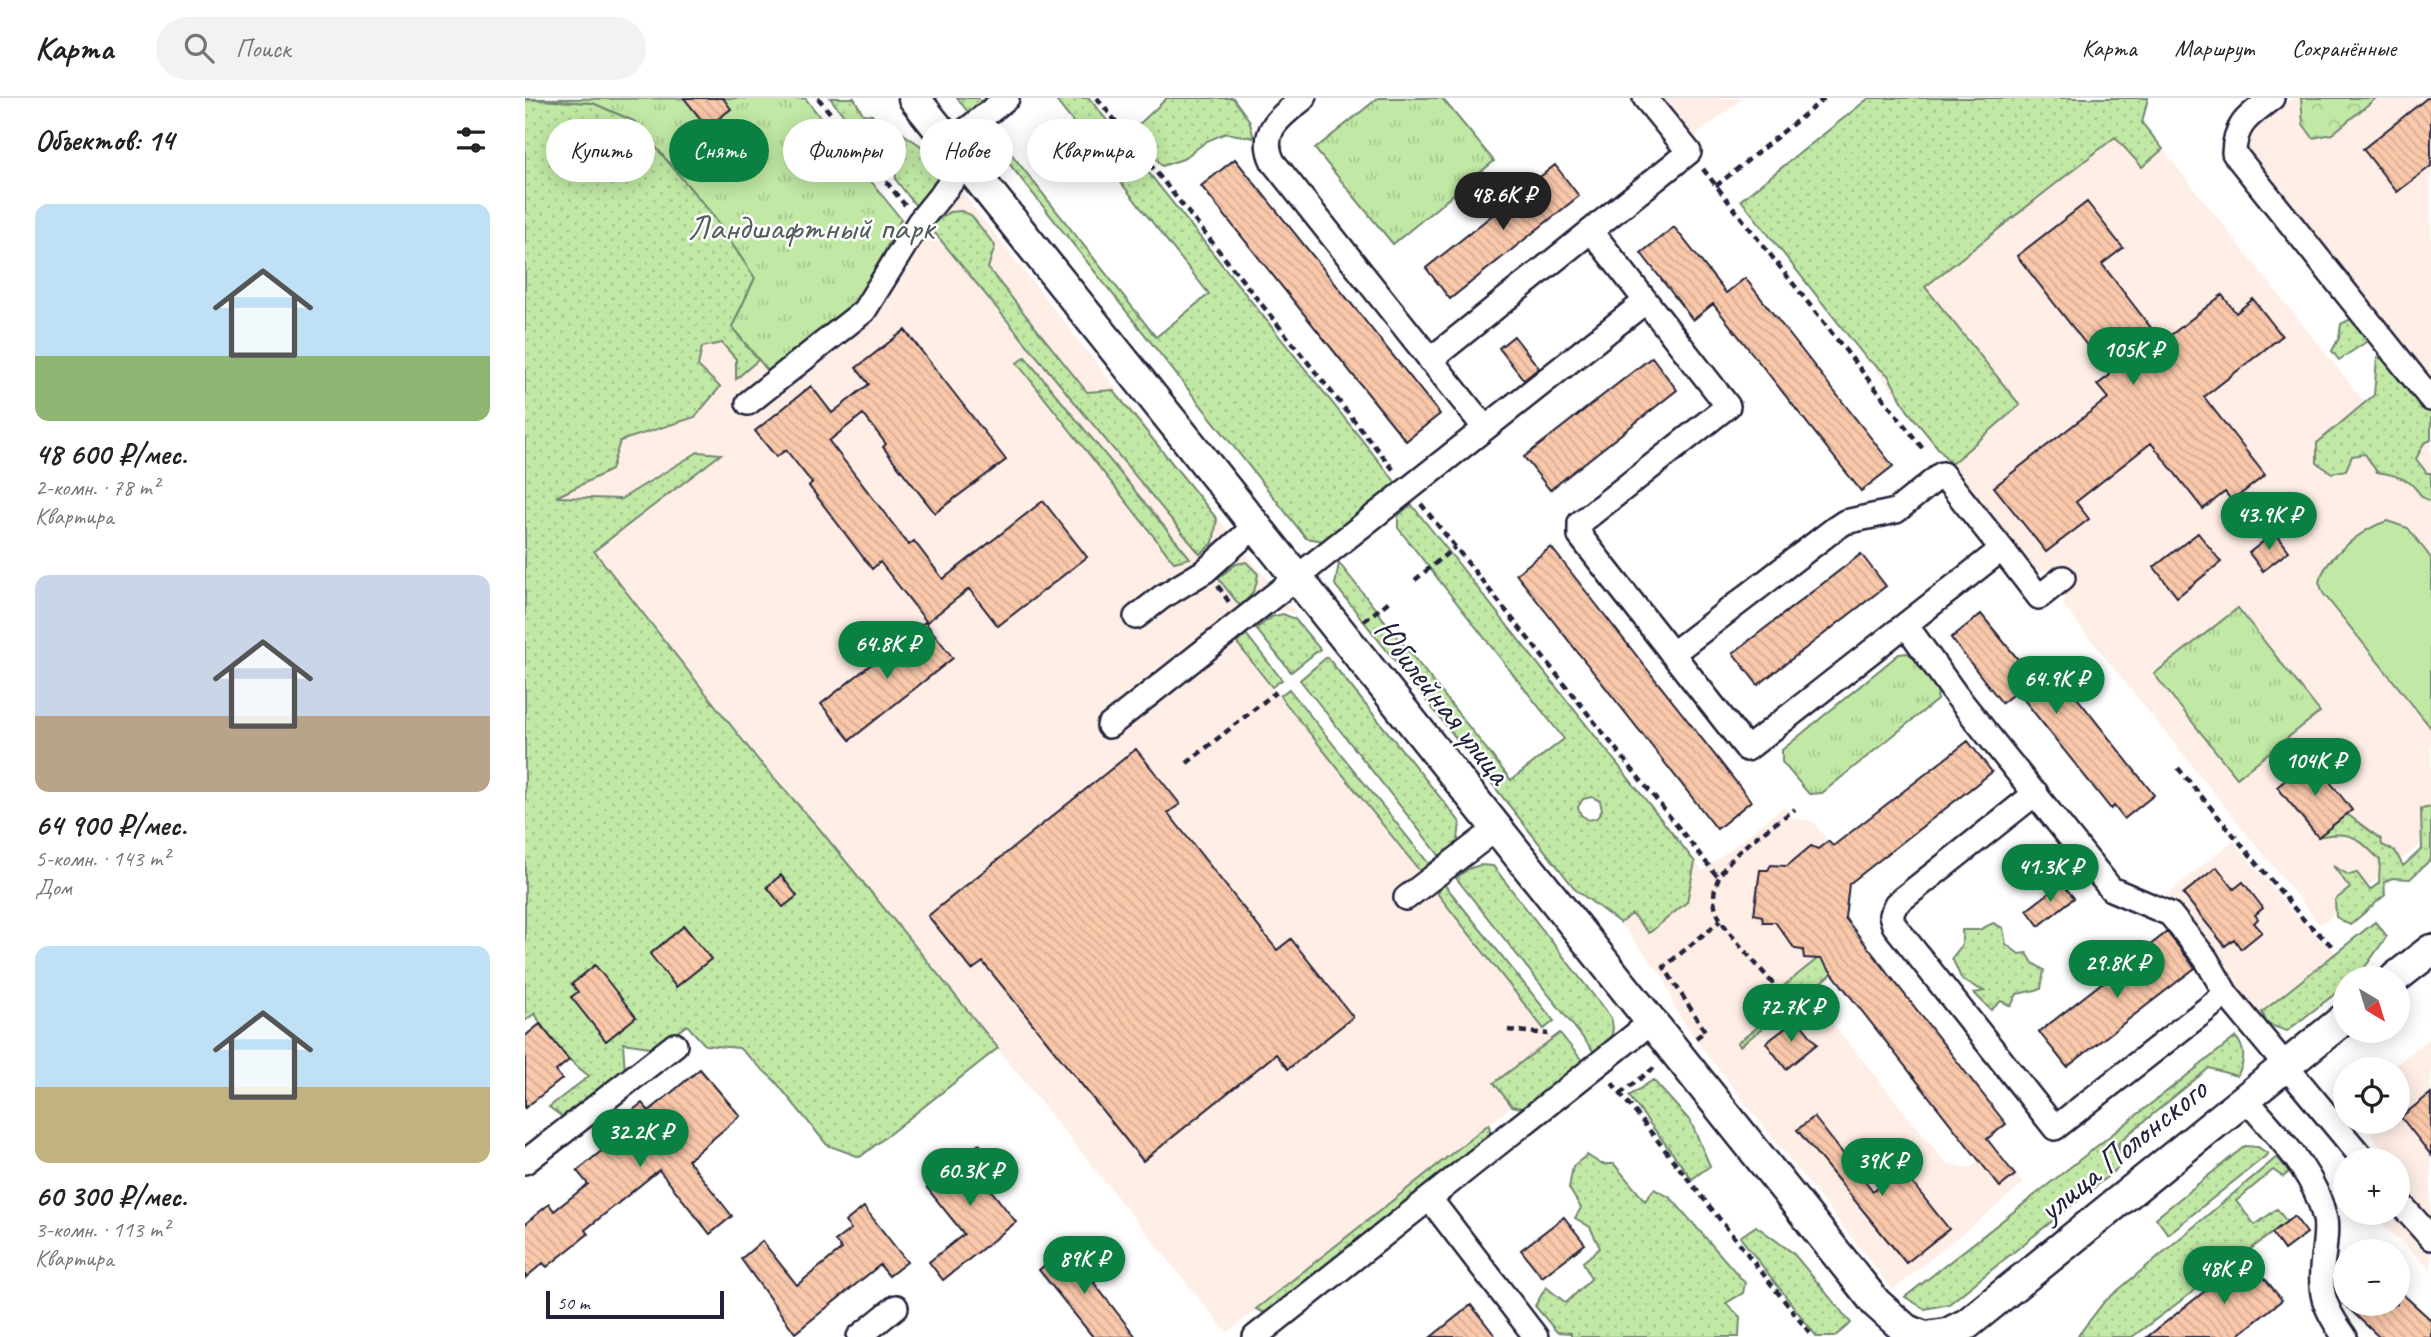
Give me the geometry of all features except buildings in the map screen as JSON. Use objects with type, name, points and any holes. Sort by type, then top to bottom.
[{"type":"main road","name":"Юбилейная улица","points":[[914,98],[931,119]]},
{"type":"main road","name":"Юбилейная улица","points":[[981,182],[1876,1303],[1905,1329],[1936,1336]]},
{"type":"main road","points":[[2410,966],[2431,950]]},
{"type":"main road","name":"улица Полонского","points":[[1936,1336],[1977,1316],[2333,1028]]},
{"type":"street","points":[[988,119],[1007,98]]},
{"type":"street","points":[[1304,98],[1273,122],[1267,143],[1273,162],[1485,428]]},
{"type":"street","points":[[1430,360],[1689,152],[1645,98]]},
{"type":"street","points":[[2271,98],[2244,121],[2235,134],[2234,153],[2431,399]]},
{"type":"street","points":[[748,403],[865,311],[942,182]]},
{"type":"street","points":[[1592,232],[1728,406],[1580,523],[1580,536],[1747,749],[2002,549]]},
{"type":"street","points":[[1109,726],[1646,301]]},
{"type":"street","points":[[1672,654],[1833,530],[1845,522],[1896,511],[1942,474],[2039,597],[2063,578]]},
{"type":"street","points":[[1136,617],[1161,597],[1205,571],[1255,526]]},
{"type":"street","points":[[1906,625],[1956,695],[2111,889],[2170,914],[2206,959],[2226,993],[2354,1148]]},
{"type":"street","points":[[2036,793],[1896,904],[1891,915],[1894,925],[2055,1128],[2226,993]]},
{"type":"street","points":[[1406,898],[1496,830]]},
{"type":"street","points":[[1255,1337],[1650,1023]]},
{"type":"street","points":[[525,1162],[675,1045]]},
{"type":"street","points":[[2246,1098],[2297,1159],[2319,1198],[2326,1222],[2322,1298],[2344,1337]]},
{"type":"street","points":[[1430,1199],[1536,1337]]},
{"type":"street","points":[[2410,1215],[2431,1238]]},
{"type":"street","points":[[859,1337],[896,1307]]},
{"type":"path","points":[[818,98],[912,214]]},
{"type":"path","points":[[1716,186],[1825,98]]},
{"type":"path","points":[[1689,152],[1923,449]]},
{"type":"path","points":[[1415,580],[1455,547]]},
{"type":"path","points":[[1212,579],[1232,605]]},
{"type":"path","points":[[1364,622],[1392,599]]},
{"type":"path","points":[[1187,763],[1276,692]]},
{"type":"path","points":[[2178,768],[2304,920],[2332,946]]},
{"type":"path","points":[[1773,984],[1721,920],[1716,908],[1717,876],[1727,862],[1795,809]]},
{"type":"path","points":[[1695,1039],[1705,1031],[1664,967],[1721,920]]},
{"type":"path","points":[[1508,1030],[1548,1034]]},
{"type":"path","points":[[1621,1094],[1654,1068]]},
{"type":"path","points":[[1606,1075],[1813,1337]]},
{"type":"shaded area","points":[[1656,98],[1743,98],[1694,138],[1685,133]]},
{"type":"shaded area","points":[[1869,98],[2122,98],[2398,444],[2431,417],[2431,836],[2320,925],[2063,605],[2068,584],[2059,572],[2035,570],[1741,200]]},
{"type":"shaded area","points":[[2292,98],[2431,98],[2431,380],[2244,149],[2247,135]]},
{"type":"shaded area","points":[[937,182],[954,182],[1250,559],[1297,614],[1286,610],[1269,612],[1240,635],[1238,643],[1552,1038],[1494,1083],[1512,1106],[1227,1333],[905,934],[759,761],[593,551],[720,455],[698,453],[621,499],[554,498],[611,470],[619,441],[665,428],[698,366],[702,347],[722,343],[736,359],[737,378],[758,360],[768,371],[861,298],[901,219],[919,210]]},
{"type":"shaded area","points":[[1783,807],[1793,818],[1813,821],[1828,841],[1818,849],[1811,847],[1787,866],[1772,865],[1768,870],[1760,870],[1754,914],[1762,916],[1764,922],[1775,922],[1795,949],[1803,950],[1804,958],[1821,959],[1833,973],[1808,993],[1946,1163],[1969,1168],[1998,1152],[2023,1184],[1893,1290],[1699,1044],[1674,1008],[1666,981],[1620,923],[1632,914],[1648,933],[1686,902],[1695,862],[1703,871]]},
{"type":"shaded area","points":[[2233,841],[2296,916],[2337,953],[2263,1012],[2262,1016],[2227,977],[2222,963],[2167,894]]},
{"type":"shaded area","points":[[2431,1037],[2431,1270],[2410,1250],[2410,1239],[2398,1239],[2383,1225],[2410,1225],[2410,1148],[2382,1148],[2371,1134],[2410,1134],[2410,1057],[2405,1057]]},
{"type":"green space","name":"Ландшафтный парк","points":[[805,98],[822,119],[783,119],[783,182],[872,182],[901,219],[861,298],[768,371],[732,327],[755,278],[712,214],[685,182],[769,182],[769,119],[669,119],[669,163],[655,146],[655,119],[629,119],[593,103],[525,99]]},
{"type":"green space","points":[[830,98],[854,98],[863,114],[872,115],[875,119],[847,119]]},
{"type":"green space","points":[[957,98],[978,98],[982,103],[968,112]]},
{"type":"green space","points":[[1054,98],[1089,98],[1106,119],[1071,119]]},
{"type":"green space","points":[[1167,98],[1233,98],[1249,120],[1254,138],[1226,133],[1207,141],[1183,159],[1162,166],[1157,159],[1157,119],[1145,119]]},
{"type":"green space","points":[[1378,98],[1442,98],[1494,161],[1393,244],[1315,149]]},
{"type":"green space","points":[[1869,98],[2148,98],[2142,123],[2163,149],[2142,167],[2115,137],[1925,287],[2020,405],[1951,464],[1907,410],[1888,375],[1866,358],[1741,200]]},
{"type":"green space","points":[[2301,98],[2376,98],[2332,134],[2313,138],[2303,124]]},
{"type":"green space","points":[[525,99],[593,103],[629,119],[546,119],[546,182],[655,182],[655,146],[669,163],[669,182],[685,182],[712,214],[755,278],[732,327],[758,360],[736,379],[736,359],[722,343],[702,347],[698,366],[720,387],[695,417],[620,441],[611,470],[556,497],[621,499],[698,452],[721,454],[594,551],[759,761],[817,826],[998,1048],[860,1157],[827,1145],[775,1081],[739,1048],[705,1045],[687,1025],[656,1048],[623,1043],[625,1072],[564,1118],[549,1107],[589,1076],[558,1048],[535,1013],[525,1021]]},
{"type":"green space","points":[[906,136],[920,145],[920,182],[937,182],[919,210],[898,182],[906,182]]},
{"type":"green space","points":[[1013,156],[1027,174],[1027,182],[1034,182],[1156,337],[1209,294],[1120,182],[1156,182],[1397,484],[1324,541],[1306,538],[1013,168]]},
{"type":"green space","points":[[961,211],[971,215],[995,246],[988,268],[1087,392],[1113,390],[1217,519],[1213,543],[1200,554],[929,226],[949,212]]},
{"type":"green space","points":[[2351,319],[2365,330],[2366,342],[2339,360],[2332,351],[2339,338],[2341,324]]},
{"type":"green space","points":[[1025,357],[1190,558],[1174,562],[1017,363]]},
{"type":"green space","points":[[2377,358],[2395,360],[2431,404],[2431,440],[2424,443],[2416,459],[2427,473],[2431,473],[2431,501],[2406,481],[2377,472],[2365,454],[2352,456],[2346,470],[2332,473],[2317,463],[2317,443],[2374,395]]},
{"type":"green space","points":[[1411,504],[1695,862],[1687,902],[1649,933],[1632,914],[1620,923],[1576,890],[1335,585],[1339,563],[1511,780],[1564,739],[1398,528],[1398,516]],"holes":[[[1592,797],[1600,801],[1602,810],[1597,818],[1589,820],[1581,815],[1578,807],[1583,799]]]},
{"type":"green space","points":[[2387,521],[2408,528],[2431,558],[2431,728],[2323,593],[2319,582],[2329,563],[2346,545],[2367,530]]},
{"type":"green space","points":[[1246,562],[1258,574],[1253,592],[1240,606],[1218,578],[1236,564]]},
{"type":"green space","points":[[2238,608],[2320,712],[2237,778],[2154,674]]},
{"type":"green space","points":[[1283,614],[1295,619],[1320,649],[1291,672],[1256,629],[1271,617]]},
{"type":"green space","points":[[1246,634],[1282,680],[1272,687],[1237,643]]},
{"type":"green space","points":[[1907,653],[1915,658],[1938,689],[1937,700],[1822,793],[1809,794],[1782,762],[1782,750],[1899,654]]},
{"type":"green space","points":[[1327,657],[1460,822],[1457,849],[1443,860],[1300,680]]},
{"type":"green space","points":[[1289,689],[1433,869],[1423,875],[1280,696]]},
{"type":"green space","points":[[2431,807],[2431,859],[2410,879],[2392,878],[2384,882],[2385,895],[2350,925],[2336,917],[2335,900],[2350,888],[2333,866],[2349,875],[2357,873],[2370,890],[2379,883],[2380,860],[2353,837],[2339,834],[2318,837],[2347,814],[2381,839],[2382,845],[2395,851],[2403,866],[2422,849],[2421,809]]},
{"type":"green space","points":[[1480,865],[1493,866],[1611,1018],[1612,1034],[1595,1053],[1456,878],[1468,869]]},
{"type":"green space","points":[[1444,884],[1554,1021],[1544,1029],[1437,893]]},
{"type":"green space","points":[[2375,922],[2387,936],[2366,966],[2333,966],[2333,995],[2287,1031],[2267,1024],[2262,1012]]},
{"type":"green space","points":[[1993,923],[2003,928],[2006,944],[2019,954],[2027,953],[2033,963],[2044,970],[2041,989],[2017,994],[2011,1006],[2001,1001],[1991,1010],[1974,993],[1984,991],[1962,980],[1952,958],[1962,945],[1962,930],[1979,930]]},
{"type":"green space","points":[[1817,959],[1821,959],[1833,973],[1740,1046],[1737,1043],[1775,1014],[1775,993]]},
{"type":"green space","points":[[1560,1033],[1584,1063],[1526,1109],[1512,1106],[1494,1083]]},
{"type":"green space","points":[[2236,1037],[2242,1047],[2243,1056],[2237,1076],[2209,1068],[2119,1142],[2118,1168],[1949,1304],[1925,1309],[1905,1297]]},
{"type":"green space","points":[[1653,1080],[1691,1122],[1710,1166],[1692,1179],[1629,1096]]},
{"type":"green space","points":[[1489,1124],[1491,1139],[1269,1315],[1256,1309]]},
{"type":"green space","points":[[2245,1146],[2258,1147],[2268,1154],[2168,1234],[2156,1218]]},
{"type":"green space","points":[[1587,1155],[1601,1164],[1614,1164],[1645,1201],[1654,1189],[1671,1198],[1745,1283],[1743,1293],[1726,1303],[1740,1317],[1739,1337],[1571,1337],[1571,1333],[1557,1332],[1535,1306],[1546,1287],[1566,1303],[1591,1279],[1583,1262],[1600,1248],[1590,1227],[1575,1218],[1581,1208],[1569,1188],[1573,1166]]},
{"type":"green space","points":[[2277,1157],[2289,1172],[2283,1177],[2273,1170],[2236,1201],[2255,1225],[2277,1209],[2287,1222],[2132,1337],[2077,1337],[2104,1302]]},
{"type":"green space","points":[[1756,1226],[1793,1253],[1851,1323],[1834,1337],[1817,1337],[1740,1237]]}]
